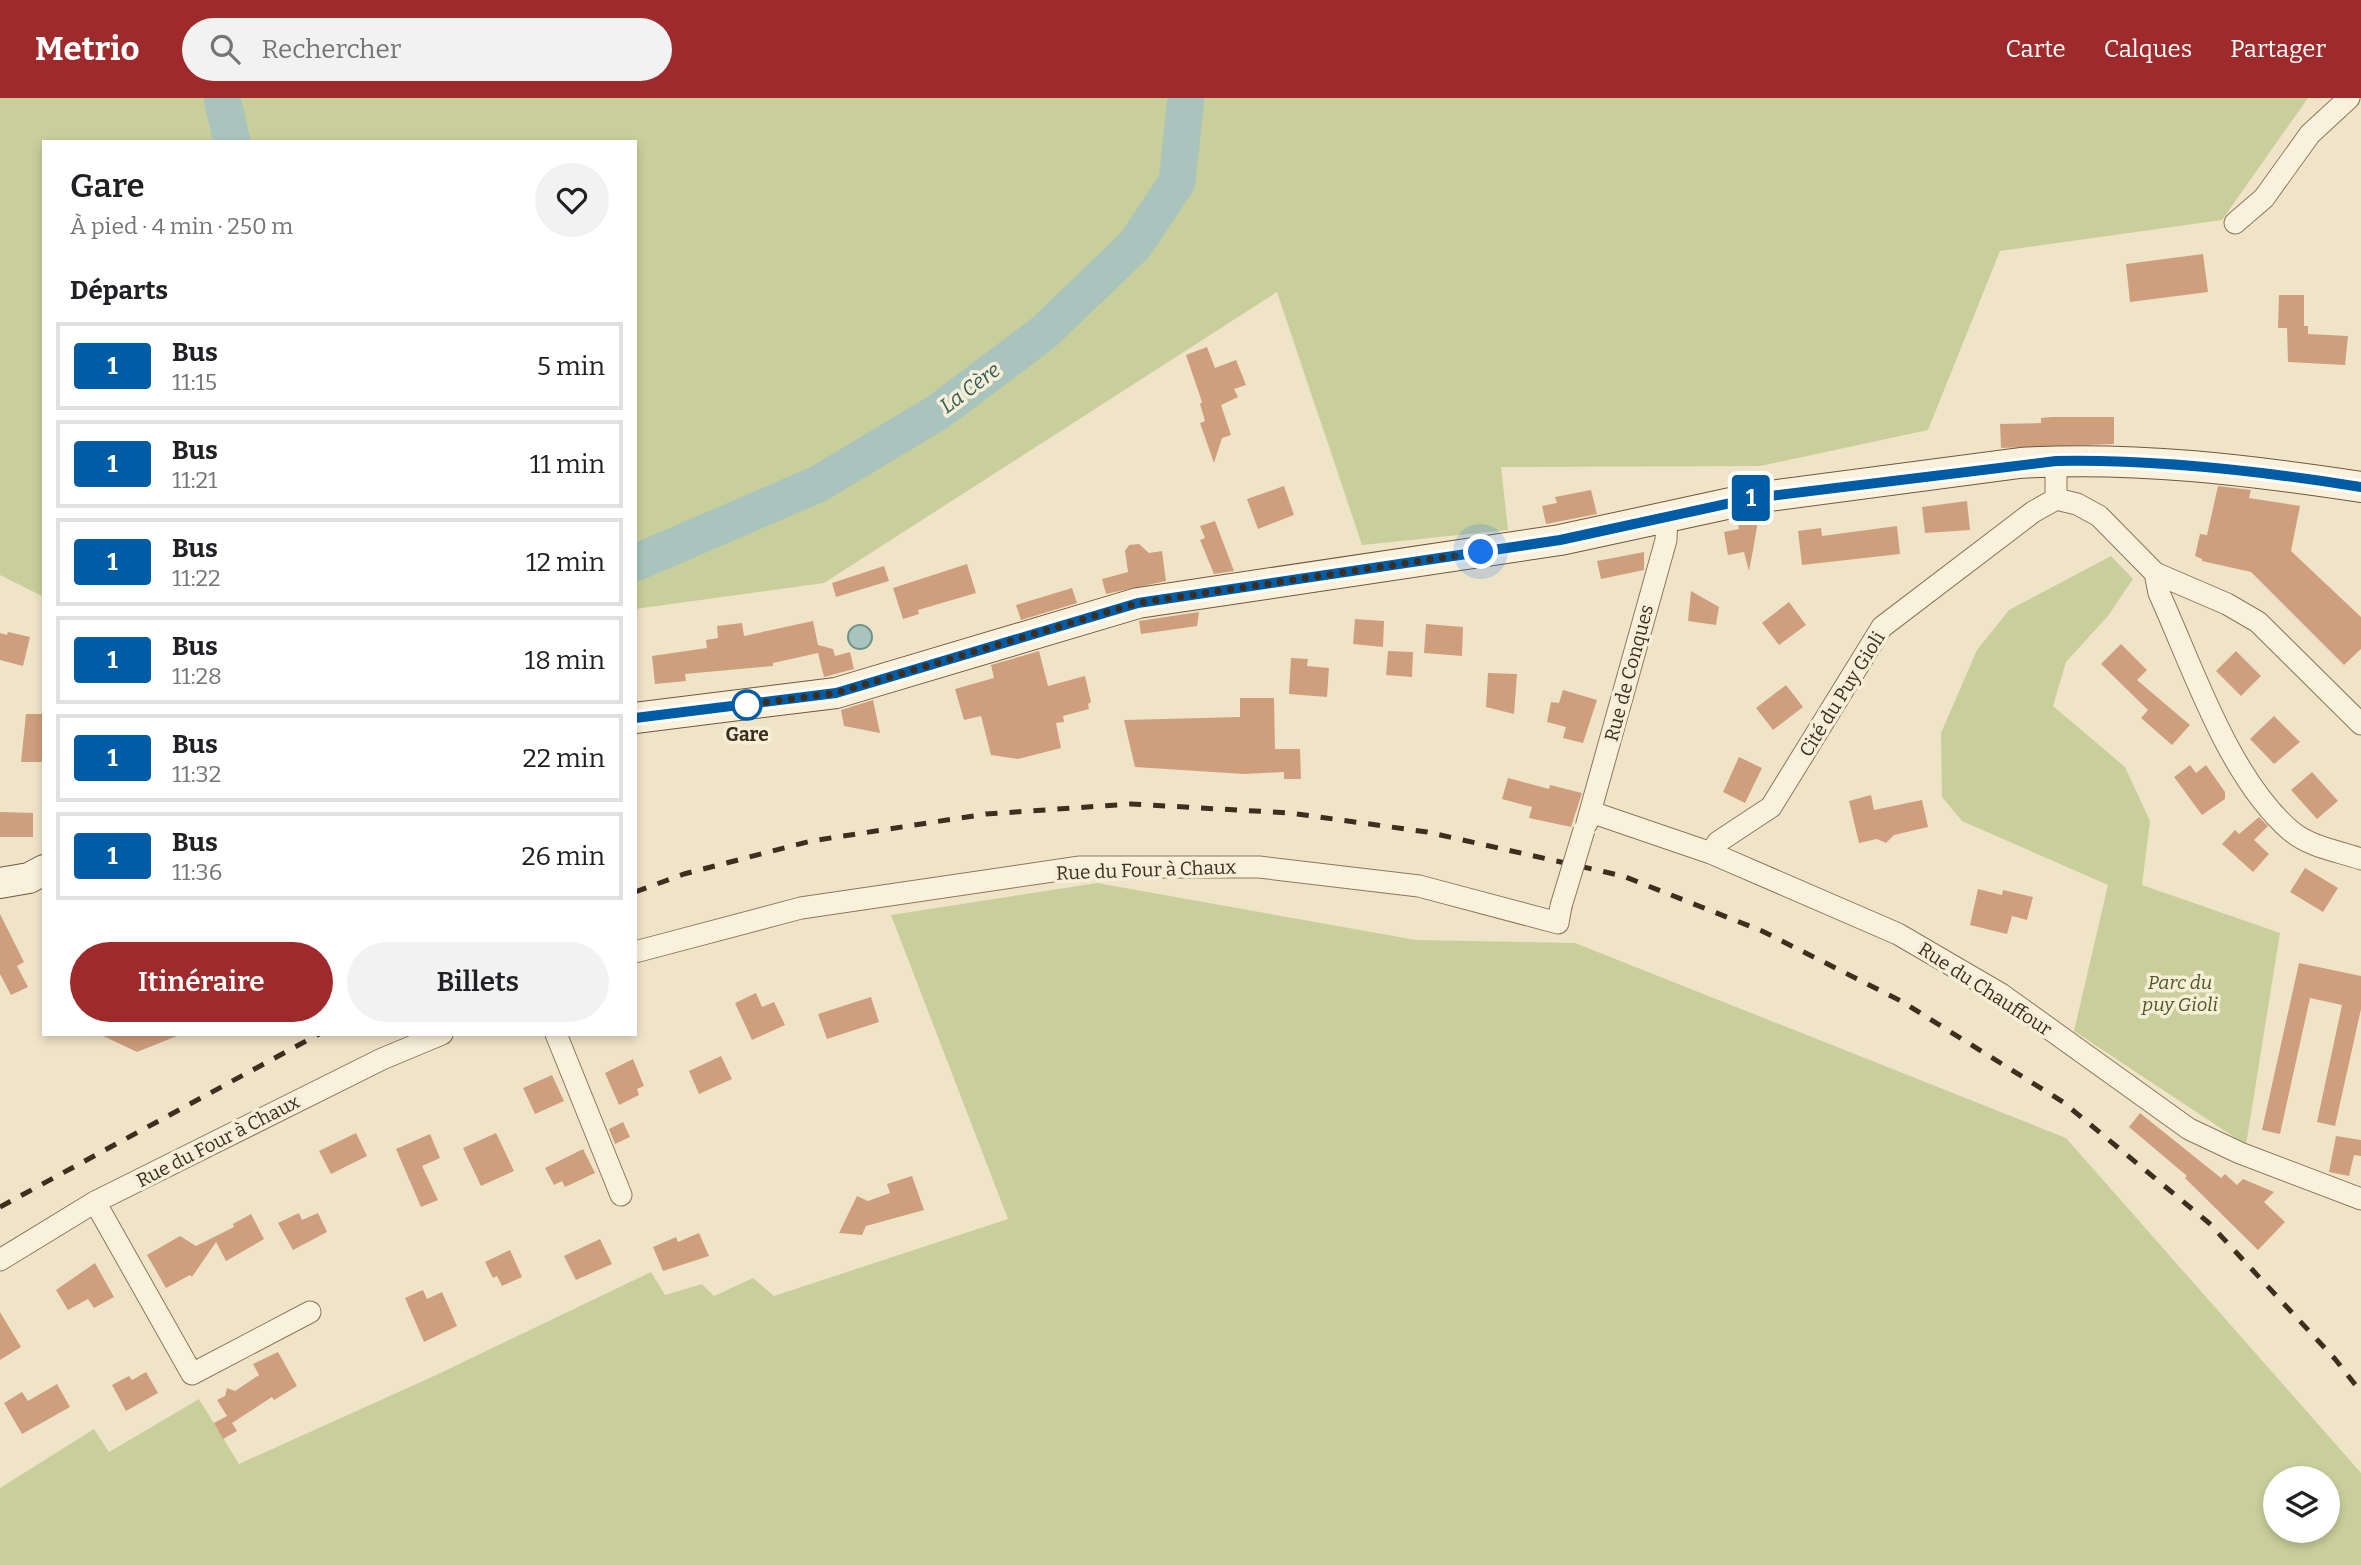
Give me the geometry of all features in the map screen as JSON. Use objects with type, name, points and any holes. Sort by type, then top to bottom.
[{"type":"street","points":[[2235,223],[2264,198],[2310,134],[2349,98]]},
{"type":"street","points":[[637,718],[836,693],[1138,603],[1560,540],[1667,514],[1754,498],[2056,461],[2096,460],[2215,468],[2361,487]]},
{"type":"street","points":[[2056,461],[2056,499],[2077,504],[2099,516],[2155,573],[2227,604],[2258,622],[2361,724]]},
{"type":"street","name":"Cité du Puy Gioli","points":[[1711,853],[1718,842],[1771,807],[1882,627],[2033,512],[2056,499]]},
{"type":"street","name":"Rue de Conques","points":[[1561,906],[1588,821],[1666,540],[1667,514]]},
{"type":"street","points":[[2155,573],[2160,593],[2236,767],[2291,831],[2307,841],[2361,859]]},
{"type":"street","name":"Rue du Chauffour","points":[[1588,821],[1711,853],[1898,934],[2001,995],[2189,1129],[2240,1153],[2361,1199]]},
{"type":"street","name":"Rue du Four à Chaux","points":[[637,951],[801,908],[1080,867],[1259,867],[1419,886],[1558,923],[1561,906]]},
{"type":"street","points":[[0,883],[29,878],[42,871]]},
{"type":"street","name":"Rue du Four à Chaux","points":[[0,1260],[95,1202],[382,1059],[437,1036]]},
{"type":"street","points":[[556,1036],[621,1195]]},
{"type":"street","points":[[95,1202],[192,1374],[310,1312]]},
{"type":"green space","points":[[0,98],[2308,98],[2222,220],[2000,251],[1928,430],[1760,466],[1501,467],[1508,530],[1362,545],[1277,292],[824,583],[637,609],[637,140],[42,140],[42,596],[0,575]]},
{"type":"green space","name":"Parc du puy Gioli","points":[[2111,556],[2133,579],[2108,616],[2066,662],[2053,706],[2125,767],[2150,821],[2142,885],[2280,933],[2246,1145],[2074,1031],[2108,885],[1962,821],[1942,797],[1941,733],[1977,650],[2009,610]]},
{"type":"green space","points":[[1097,883],[1416,940],[1575,943],[2066,1138],[2361,1473],[2361,1565],[0,1565],[0,1488],[94,1429],[109,1452],[199,1399],[239,1464],[434,1376],[651,1272],[665,1295],[702,1284],[714,1296],[753,1278],[774,1296],[1008,1219],[891,915]]},
{"type":"water","points":[[860,625],[871,632],[872,637],[865,648],[860,649],[849,642],[848,637],[855,626]]},
{"type":"building","points":[[2203,254],[2208,292],[2130,302],[2126,264]]},
{"type":"building","points":[[2279,295],[2304,295],[2304,326],[2308,326],[2308,334],[2348,336],[2345,365],[2288,362],[2287,328],[2278,328]]},
{"type":"building","points":[[1207,347],[1215,368],[1236,360],[1246,385],[1234,389],[1238,397],[1221,405],[1231,435],[1222,438],[1214,463],[1200,423],[1205,421],[1200,404],[1202,402],[1186,355]]},
{"type":"building","points":[[2114,417],[2114,444],[2001,448],[2000,424],[2041,423],[2041,418]]},
{"type":"building","points":[[1284,486],[1294,515],[1258,529],[1247,499]]},
{"type":"building","points":[[2218,486],[2251,490],[2249,498],[2300,506],[2291,551],[2361,617],[2361,649],[2344,665],[2251,572],[2202,561],[2195,556],[2200,534],[2207,535]]},
{"type":"building","points":[[1591,490],[1597,514],[1546,524],[1542,506],[1557,503],[1555,497]]},
{"type":"building","points":[[1967,501],[1970,530],[1925,533],[1922,507]]},
{"type":"building","points":[[1759,515],[1749,571],[1744,552],[1728,555],[1724,532],[1739,529],[1737,520]]},
{"type":"building","points":[[1215,521],[1234,571],[1214,574],[1200,540],[1205,538],[1200,526]]},
{"type":"building","points":[[1897,526],[1900,554],[1802,565],[1798,531],[1821,528],[1822,536]]},
{"type":"building","points":[[1139,544],[1149,553],[1162,551],[1166,581],[1106,594],[1102,579],[1128,572],[1125,551],[1129,545]]},
{"type":"building","points":[[1644,552],[1644,570],[1601,579],[1597,561]]},
{"type":"building","points":[[967,564],[976,593],[918,610],[919,614],[903,619],[893,588]]},
{"type":"building","points":[[884,566],[889,581],[836,597],[832,583]]},
{"type":"building","points":[[1072,588],[1077,603],[1021,620],[1016,605]]},
{"type":"building","points":[[1691,591],[1719,607],[1716,625],[1688,621]]},
{"type":"building","points":[[1789,602],[1806,625],[1779,645],[1762,623]]},
{"type":"building","points":[[1199,612],[1197,626],[1141,634],[1139,621]]},
{"type":"building","points":[[1355,619],[1384,621],[1383,647],[1353,644]]},
{"type":"building","points":[[813,621],[818,645],[833,649],[835,656],[850,652],[854,669],[824,677],[818,653],[773,663],[773,666],[685,674],[686,681],[655,684],[652,656],[707,648],[706,640],[718,638],[717,626],[742,623],[744,636]]},
{"type":"building","points":[[1426,624],[1463,627],[1462,656],[1424,653]]},
{"type":"building","points":[[8,632],[30,637],[23,666],[0,660],[0,633],[7,635]]},
{"type":"building","points":[[2121,644],[2147,670],[2137,680],[2190,725],[2172,745],[2141,718],[2148,710],[2101,664]]},
{"type":"building","points":[[1039,651],[1048,686],[1085,676],[1091,702],[1088,704],[1089,709],[1063,716],[1064,722],[1056,723],[1061,748],[1018,759],[991,755],[981,716],[964,720],[955,689],[994,678],[991,665]]},
{"type":"building","points":[[1388,651],[1413,652],[1412,677],[1386,675]]},
{"type":"building","points":[[2236,651],[2261,676],[2241,696],[2216,671]]},
{"type":"building","points":[[1291,658],[1308,659],[1307,666],[1329,668],[1327,697],[1289,694]]},
{"type":"building","points":[[1488,673],[1517,674],[1514,714],[1486,707]]},
{"type":"building","points":[[1786,685],[1803,707],[1773,730],[1756,708]]},
{"type":"building","points":[[1563,690],[1597,700],[1583,743],[1563,738],[1566,727],[1547,722],[1551,702],[1559,703]]},
{"type":"building","points":[[1240,698],[1274,698],[1275,749],[1300,749],[1301,779],[1284,779],[1284,772],[1244,774],[1135,767],[1124,720],[1240,717]]},
{"type":"building","points":[[873,700],[880,733],[844,726],[841,710]]},
{"type":"building","points":[[26,714],[42,714],[42,762],[21,762]]},
{"type":"building","points":[[2274,716],[2300,742],[2274,764],[2250,739]]},
{"type":"building","points":[[1739,757],[1762,768],[1745,803],[1723,792]]},
{"type":"building","points":[[2190,765],[2196,773],[2206,765],[2225,792],[2225,799],[2202,815],[2174,777]]},
{"type":"building","points":[[2312,772],[2338,801],[2317,819],[2291,790]]},
{"type":"building","points":[[1508,778],[1549,789],[1550,785],[1582,793],[1571,827],[1529,818],[1532,807],[1502,799]]},
{"type":"building","points":[[1871,795],[1874,810],[1922,800],[1928,827],[1894,835],[1886,843],[1877,839],[1859,843],[1849,801]]},
{"type":"building","points":[[0,812],[33,813],[33,837],[0,837]]},
{"type":"building","points":[[2259,817],[2268,826],[2254,840],[2269,854],[2253,872],[2222,844],[2235,830],[2239,834]]},
{"type":"building","points":[[2305,868],[2338,888],[2323,912],[2290,892]]},
{"type":"building","points":[[1978,889],[2002,895],[2003,890],[2033,897],[2027,920],[2012,916],[2007,934],[1970,925]]},
{"type":"building","points":[[0,914],[24,962],[17,966],[28,987],[11,995],[0,974]]},
{"type":"building","points":[[2299,963],[2361,976],[2361,1009],[2335,1126],[2317,1122],[2342,1005],[2310,998],[2280,1134],[2262,1130]]},
{"type":"building","points":[[756,993],[762,1007],[774,1002],[785,1025],[752,1040],[735,1003]]},
{"type":"building","points":[[871,997],[879,1022],[827,1039],[818,1014]]},
{"type":"building","points":[[103,1036],[177,1036],[137,1052]]},
{"type":"building","points":[[721,1056],[732,1079],[699,1094],[689,1071]]},
{"type":"building","points":[[633,1059],[644,1086],[637,1089],[639,1095],[619,1105],[605,1073]]},
{"type":"building","points":[[552,1075],[564,1101],[535,1114],[523,1088]]},
{"type":"building","points":[[2140,1113],[2221,1178],[2225,1174],[2237,1185],[2243,1179],[2274,1192],[2264,1202],[2285,1222],[2258,1250],[2185,1178],[2187,1176],[2129,1127]]},
{"type":"building","points":[[623,1122],[630,1137],[615,1144],[609,1129]]},
{"type":"building","points":[[356,1133],[367,1156],[331,1174],[319,1151]]},
{"type":"building","points":[[496,1133],[514,1171],[481,1186],[463,1148]]},
{"type":"building","points":[[430,1134],[440,1158],[422,1166],[438,1200],[421,1207],[396,1149]]},
{"type":"building","points":[[2336,1136],[2361,1140],[2361,1156],[2354,1155],[2349,1176],[2329,1172]]},
{"type":"building","points":[[583,1149],[595,1173],[565,1187],[562,1181],[554,1185],[545,1168]]},
{"type":"building","points":[[912,1176],[924,1210],[866,1226],[862,1235],[839,1233],[857,1196],[868,1201],[890,1193],[887,1184]]},
{"type":"building","points":[[299,1213],[302,1220],[318,1213],[327,1232],[293,1250],[278,1223]]},
{"type":"building","points":[[251,1214],[264,1239],[226,1261],[216,1242],[192,1277],[190,1275],[166,1288],[147,1255],[180,1236],[196,1246],[234,1227],[233,1224]]},
{"type":"building","points":[[699,1233],[709,1256],[663,1271],[653,1247],[676,1237],[678,1242]]},
{"type":"building","points":[[600,1239],[612,1264],[576,1280],[564,1256]]},
{"type":"building","points":[[510,1250],[522,1277],[502,1286],[497,1276],[493,1278],[485,1262]]},
{"type":"building","points":[[95,1263],[114,1297],[94,1308],[88,1299],[68,1310],[56,1290]]},
{"type":"building","points":[[423,1290],[427,1299],[442,1292],[457,1326],[424,1342],[405,1298]]},
{"type":"building","points":[[0,1312],[21,1347],[0,1360]]},
{"type":"building","points":[[278,1352],[297,1386],[274,1400],[272,1397],[232,1423],[237,1431],[223,1439],[214,1423],[227,1416],[217,1400],[225,1396],[227,1388],[235,1391],[259,1375],[253,1364]]},
{"type":"building","points":[[146,1372],[158,1393],[126,1411],[112,1385],[129,1376],[132,1380]]},
{"type":"building","points":[[57,1384],[70,1407],[22,1434],[4,1403],[22,1392],[28,1401]]},
{"type":"waterway","name":"La Cère","points":[[222,98],[232,140]]},
{"type":"waterway","name":"La Cère","points":[[637,562],[818,484],[938,412],[1043,333],[1135,245],[1177,182],[1186,98]]},
{"type":"railway","points":[[637,891],[684,874],[811,841],[986,814],[1131,804],[1290,813],[1427,832],[1623,876],[1762,931],[1901,1001],[2063,1102],[2209,1223],[2335,1359],[2361,1392]]},
{"type":"railway","points":[[0,1207],[315,1036]]},
{"type":"bus line","name":"1","points":[[637,718],[836,693],[1138,603],[1560,540],[1667,514],[1754,498],[2020,463],[2096,460],[2215,468],[2361,487]]},
{"type":"place","name":"Gare","points":[[747,705]]},
{"type":"route","points":[[747,705],[738,706],[836,693],[1138,603],[1481,552]]}]
